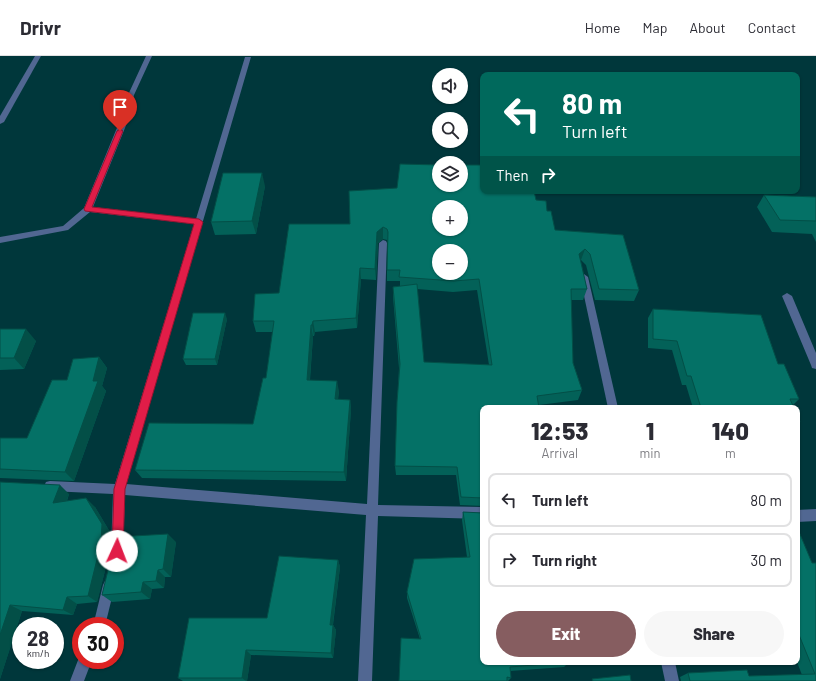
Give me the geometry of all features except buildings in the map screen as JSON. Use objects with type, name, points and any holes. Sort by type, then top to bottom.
[{"type":"street","points":[[0,122],[38,56]]},
{"type":"street","points":[[0,240],[65,228],[88,209],[125,118],[132,95],[149,56]]},
{"type":"street","points":[[116,558],[119,489],[248,57]]},
{"type":"street","points":[[88,209],[199,222]]},
{"type":"street","points":[[365,681],[383,243]]},
{"type":"street","points":[[581,265],[612,405]]},
{"type":"street","points":[[788,296],[816,365]]},
{"type":"street","points":[[40,486],[119,489],[372,510],[480,513]]},
{"type":"street","points":[[800,516],[816,515]]},
{"type":"street","points":[[101,617],[112,572]]},
{"type":"street","points":[[669,665],[672,681]]},
{"type":"street","points":[[77,681],[82,669]]},
{"type":"route","points":[[117,551],[119,489],[199,222],[88,209],[120,131]]}]
